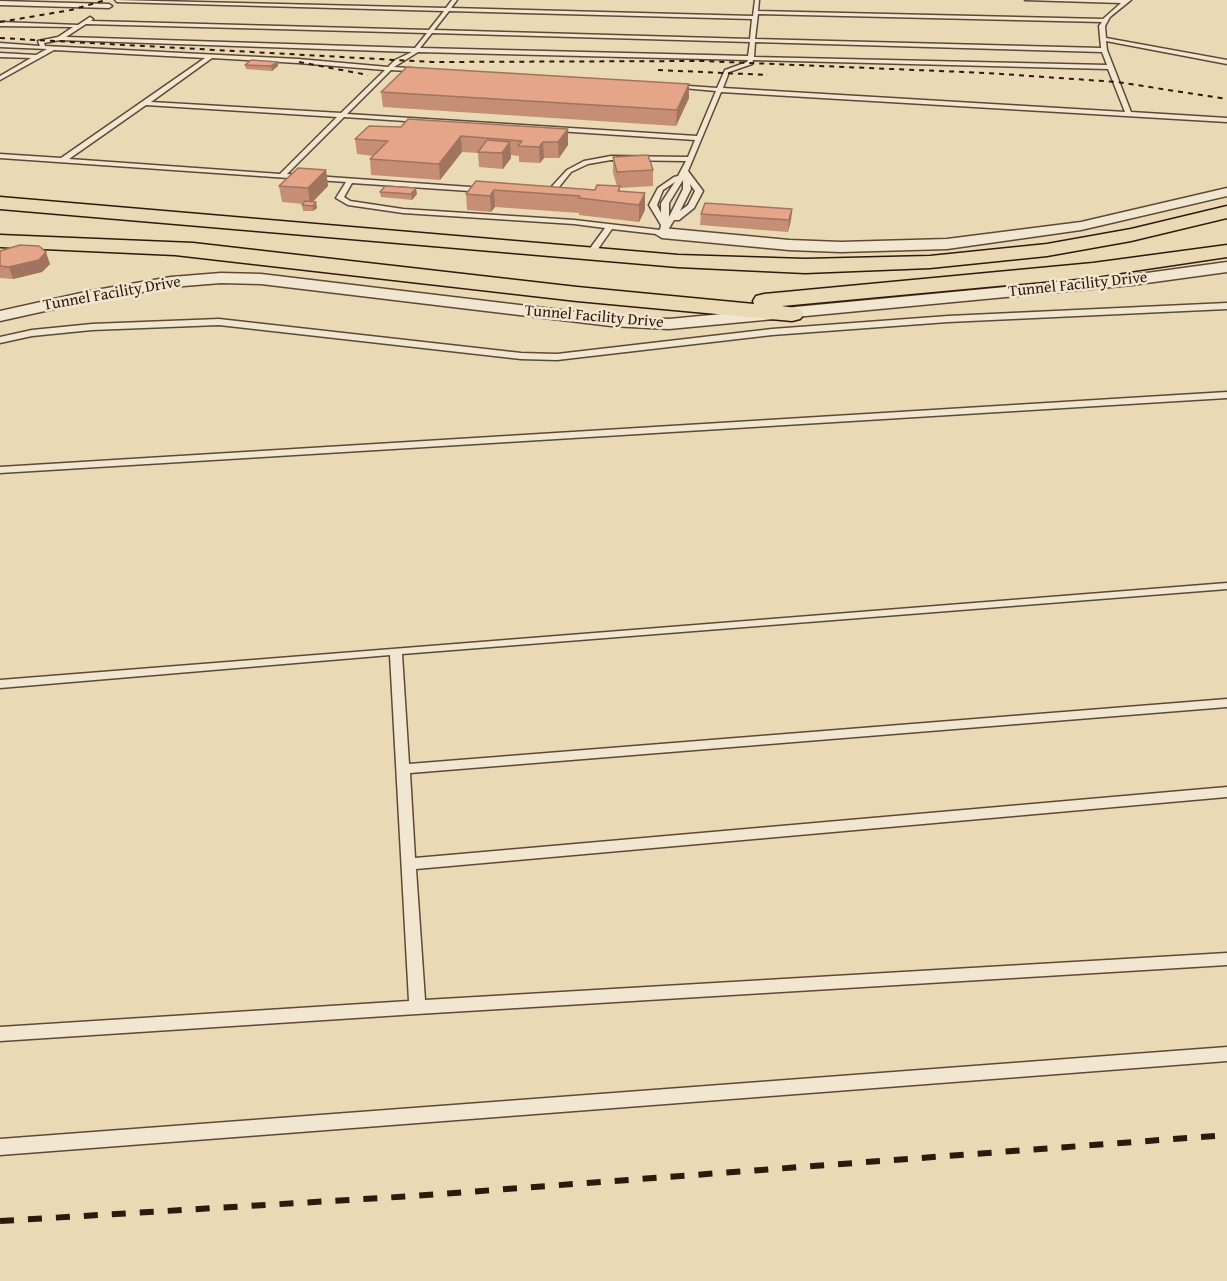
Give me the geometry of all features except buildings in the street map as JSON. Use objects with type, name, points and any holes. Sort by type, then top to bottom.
[{"type":"highway","points":[[0,204],[590,254],[771,266],[930,262],[1081,245],[1227,212]]},
{"type":"highway","points":[[0,226],[462,264],[772,301],[1155,262],[1227,251]]},
{"type":"highway","points":[[0,241],[462,264]]},
{"type":"highway","points":[[590,254],[620,252],[723,258],[792,258],[863,253],[923,245]]},
{"type":"highway","points":[[172,248],[577,294],[684,282]]},
{"type":"highway","points":[[749,285],[848,286],[991,280]]},
{"type":"highway","points":[[642,285],[792,314]]},
{"type":"highway","points":[[562,315],[577,294]]},
{"type":"street","points":[[663,230],[789,245],[947,244],[1081,226],[1227,192]]},
{"type":"street","name":"Tunnel Facility Drive","points":[[0,316],[90,296],[171,282],[221,278],[261,279],[562,315],[669,324],[1121,281],[1227,267]]},
{"type":"lane","points":[[101,11],[118,0],[447,10],[1105,21]]},
{"type":"lane","points":[[281,176],[397,61],[413,54],[455,0]]},
{"type":"lane","points":[[663,230],[665,203],[685,171],[727,71],[750,63],[757,0]]},
{"type":"lane","points":[[1027,0],[1127,1]]},
{"type":"lane","points":[[1127,1],[1108,16],[1102,26],[1104,50],[1129,114]]},
{"type":"lane","points":[[0,3],[109,6]]},
{"type":"lane","points":[[60,38],[93,16]]},
{"type":"lane","points":[[85,22],[1104,50]]},
{"type":"lane","points":[[0,24],[78,26]]},
{"type":"lane","points":[[46,47],[40,42],[60,38],[416,50],[1111,67]]},
{"type":"lane","points":[[1104,39],[1227,62]]},
{"type":"lane","points":[[0,45],[428,71]]},
{"type":"lane","points":[[0,78],[54,48]]},
{"type":"lane","points":[[0,55],[38,57]]},
{"type":"lane","points":[[62,161],[210,57]]},
{"type":"lane","points":[[663,86],[1227,120]]},
{"type":"lane","points":[[145,103],[700,138]]},
{"type":"lane","points":[[0,156],[488,190]]},
{"type":"lane","points":[[548,195],[569,171],[586,162],[611,158],[690,159]]},
{"type":"lane","points":[[350,181],[340,198],[348,203],[403,211],[663,230],[691,206],[699,191],[685,171]]},
{"type":"lane","points":[[663,230],[653,205],[660,189],[685,171]]},
{"type":"lane","points":[[538,194],[558,195]]},
{"type":"lane","points":[[590,254],[609,227]]},
{"type":"lane","points":[[0,340],[32,333],[92,327],[219,322],[503,354],[557,357],[784,332],[948,319],[1227,306]]},
{"type":"lane","points":[[0,470],[1227,396]]},
{"type":"lane","points":[[0,684],[1227,586]]},
{"type":"lane","points":[[396,651],[417,1007]]},
{"type":"lane","points":[[403,769],[1227,703]]},
{"type":"lane","points":[[409,864],[1227,792]]},
{"type":"lane","points":[[0,1034],[1227,959]]},
{"type":"lane","points":[[0,1147],[1227,1054]]},
{"type":"railway","points":[[0,22],[71,10],[106,0]]},
{"type":"railway","points":[[0,38],[432,62],[702,61],[987,73],[1117,82],[1227,99]]},
{"type":"railway","points":[[299,62],[368,75]]},
{"type":"railway","points":[[658,70],[768,75]]},
{"type":"railway","points":[[0,1221],[414,1196],[1227,1135]]}]
